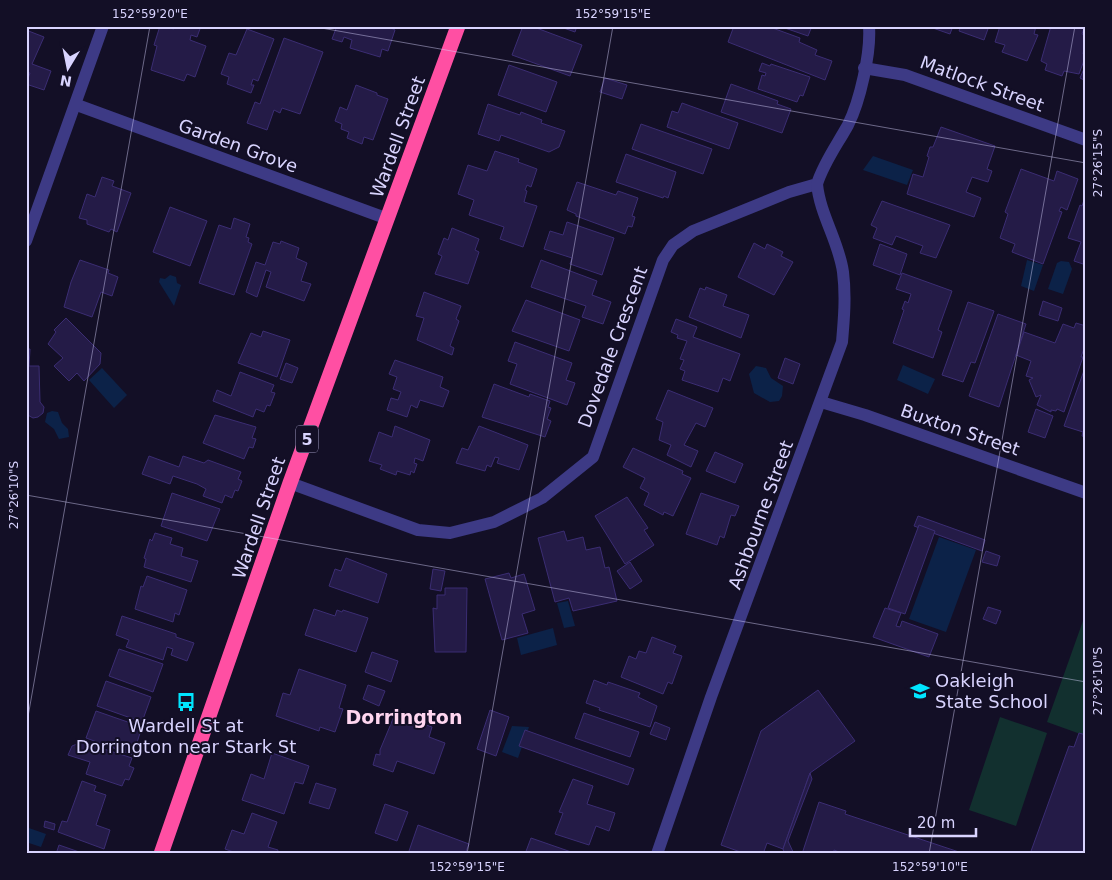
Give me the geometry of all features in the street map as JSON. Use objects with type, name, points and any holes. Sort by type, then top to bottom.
[{"type":"highway","name":"Wardell Street","points":[[161,854],[290,483],[458,26]]},
{"type":"street","points":[[26,241],[77,105],[103,26]]},
{"type":"street","points":[[817,184],[823,167],[849,124],[864,68],[870,37],[869,26]]},
{"type":"street","name":"Matlock Street","points":[[864,68],[905,75],[1086,140]]},
{"type":"street","name":"Garden Grove","points":[[77,105],[388,219]]},
{"type":"street","name":"Ashbourne Street","points":[[657,854],[711,697],[842,342],[845,308],[843,271],[818,198],[817,184]]},
{"type":"street","name":"Dovedale Crescent","points":[[290,483],[418,530],[450,533],[494,522],[542,498],[593,457],[664,260],[673,245],[692,231],[789,192],[817,184]]},
{"type":"street","name":"Buxton Street","points":[[821,402],[865,415],[1086,494]]},
{"type":"green space","points":[[1084,618],[1086,618],[1086,736],[1047,722]]},
{"type":"green space","points":[[1000,717],[1047,733],[1016,826],[969,810]]},
{"type":"water","points":[[873,156],[913,170],[907,185],[863,170]]},
{"type":"water","points":[[1027,260],[1043,265],[1034,291],[1021,286]]},
{"type":"water","points":[[1061,261],[1069,262],[1072,269],[1063,294],[1048,289],[1057,263]]},
{"type":"water","points":[[170,275],[176,277],[177,283],[181,285],[174,306],[159,282],[160,278],[165,279]]},
{"type":"water","points":[[903,365],[935,379],[928,394],[897,380]]},
{"type":"water","points":[[756,366],[766,368],[771,378],[783,386],[782,396],[779,401],[770,402],[754,393],[749,374]]},
{"type":"water","points":[[102,368],[127,395],[114,408],[89,380]]},
{"type":"water","points":[[52,411],[58,412],[62,423],[68,429],[69,437],[59,439],[54,429],[45,422],[47,413]]},
{"type":"water","points":[[939,537],[976,550],[946,632],[909,619]]},
{"type":"water","points":[[568,601],[575,626],[564,628],[557,603]]},
{"type":"water","points":[[553,628],[557,645],[521,655],[517,638]]},
{"type":"water","points":[[512,726],[529,727],[518,758],[502,752]]},
{"type":"water","points":[[26,827],[46,834],[41,847],[26,842]]},
{"type":"building","points":[[160,26],[174,29],[175,26],[201,26],[197,37],[191,35],[190,40],[206,46],[195,77],[187,74],[184,81],[151,70],[157,46],[154,45]]},
{"type":"building","points":[[337,26],[392,26],[391,28],[395,30],[388,51],[382,49],[380,57],[350,48],[352,40],[344,37],[342,42],[332,39]]},
{"type":"building","points":[[523,26],[531,26],[582,45],[570,76],[512,55]]},
{"type":"building","points":[[558,26],[577,26],[575,32]]},
{"type":"building","points":[[734,26],[767,26],[800,38],[799,42],[817,50],[815,55],[832,61],[825,80],[728,42]]},
{"type":"building","points":[[779,26],[812,26],[808,36]]},
{"type":"building","points":[[927,26],[953,26],[950,34]]},
{"type":"building","points":[[961,26],[989,26],[984,40],[959,31]]},
{"type":"building","points":[[1000,26],[1036,26],[1034,34],[1038,35],[1027,61],[1002,52],[1005,45],[995,42]]},
{"type":"building","points":[[1051,26],[1085,26],[1082,34],[1086,36],[1083,54],[1086,55],[1079,74],[1064,71],[1062,76],[1045,70],[1047,64],[1041,61]]},
{"type":"building","points":[[247,29],[274,39],[258,81],[253,79],[251,85],[254,85],[251,93],[227,84],[229,77],[221,74],[229,53],[236,55]]},
{"type":"building","points":[[26,30],[44,37],[32,64],[51,71],[44,90],[26,84],[30,73],[26,72]]},
{"type":"building","points":[[284,38],[323,52],[300,114],[282,108],[280,113],[274,110],[267,130],[247,123],[255,102],[260,104]]},
{"type":"building","points":[[762,63],[770,66],[771,64],[810,77],[803,96],[800,95],[797,102],[758,89],[762,75],[765,76],[766,73],[759,71]]},
{"type":"building","points":[[1086,64],[1086,81],[1080,78]]},
{"type":"building","points":[[509,65],[557,82],[546,112],[498,95]]},
{"type":"building","points":[[605,78],[627,85],[622,99],[600,92]]},
{"type":"building","points":[[731,84],[778,101],[777,104],[791,109],[782,133],[721,112]]},
{"type":"building","points":[[356,85],[388,99],[373,140],[364,137],[362,144],[347,138],[349,132],[341,129],[342,124],[335,121],[340,107],[347,110]]},
{"type":"building","points":[[682,103],[738,123],[729,149],[667,127],[672,111],[678,113]]},
{"type":"building","points":[[488,104],[520,115],[521,112],[542,120],[541,123],[565,131],[559,147],[549,152],[501,135],[499,141],[478,134]]},
{"type":"building","points":[[641,124],[712,149],[703,174],[632,149]]},
{"type":"building","points":[[941,127],[995,146],[987,169],[992,171],[988,182],[972,177],[966,192],[981,198],[974,217],[907,194],[913,174],[923,177],[930,147],[933,147]]},
{"type":"building","points":[[495,151],[519,159],[518,162],[537,169],[531,187],[527,185],[525,190],[527,191],[524,202],[537,206],[523,247],[500,239],[504,227],[469,215],[474,200],[458,194],[468,165],[487,171]]},
{"type":"building","points":[[626,154],[676,172],[668,198],[616,182]]},
{"type":"building","points":[[1021,169],[1054,181],[1057,171],[1078,179],[1067,210],[1061,207],[1059,211],[1062,212],[1043,264],[1012,252],[1015,244],[1000,238],[1008,214],[1005,212]]},
{"type":"building","points":[[102,177],[114,181],[112,186],[131,193],[117,232],[111,229],[109,232],[87,224],[87,220],[79,218],[87,194],[95,197]]},
{"type":"building","points":[[577,182],[616,195],[618,191],[638,198],[632,216],[635,217],[632,227],[628,226],[625,234],[576,216],[576,214],[567,210]]},
{"type":"building","points":[[1085,197],[1086,265],[1074,261],[1081,242],[1068,238],[1080,205],[1082,206]]},
{"type":"building","points":[[882,201],[950,225],[936,258],[920,253],[923,246],[896,236],[892,245],[873,238],[877,228],[871,225]]},
{"type":"building","points":[[170,207],[207,221],[190,266],[153,252]]},
{"type":"building","points":[[234,218],[250,224],[246,237],[249,238],[248,242],[252,244],[234,295],[199,283],[219,225],[231,229]]},
{"type":"building","points":[[567,222],[614,238],[602,275],[570,264],[572,258],[544,249],[550,231],[563,235]]},
{"type":"building","points":[[452,228],[479,239],[475,250],[479,252],[468,284],[435,274],[442,256],[438,254],[444,238],[448,240]]},
{"type":"building","points":[[281,241],[299,248],[296,258],[307,263],[301,281],[311,284],[304,301],[266,287],[271,272],[266,270],[257,297],[246,292],[256,262],[265,265],[273,242],[280,244]]},
{"type":"building","points":[[754,243],[765,249],[767,244],[783,252],[781,256],[793,262],[774,295],[738,277]]},
{"type":"building","points":[[880,244],[907,254],[900,275],[873,265]]},
{"type":"building","points":[[80,260],[109,270],[108,273],[118,277],[112,296],[101,292],[92,317],[64,307]]},
{"type":"building","points":[[541,260],[597,281],[592,295],[611,302],[603,324],[582,317],[586,306],[531,287]]},
{"type":"building","points":[[902,273],[952,291],[938,330],[942,332],[933,358],[893,343],[904,310],[902,309],[905,301],[908,303],[911,294],[896,289]]},
{"type":"building","points":[[706,287],[727,295],[723,306],[749,315],[741,338],[689,317],[700,288],[705,290]]},
{"type":"building","points":[[424,292],[461,306],[456,319],[459,321],[450,346],[454,348],[452,355],[417,340],[424,318],[416,316]]},
{"type":"building","points":[[526,300],[580,320],[569,351],[512,331]]},
{"type":"building","points":[[1043,301],[1062,308],[1058,321],[1039,315]]},
{"type":"building","points":[[968,302],[994,311],[975,363],[971,362],[963,382],[942,375]]},
{"type":"building","points":[[998,314],[1026,324],[999,407],[969,396]]},
{"type":"building","points":[[66,318],[101,353],[100,364],[84,381],[77,373],[69,381],[54,366],[63,358],[48,344],[56,332],[54,330]]},
{"type":"building","points":[[676,319],[697,327],[693,337],[740,354],[730,381],[723,378],[718,392],[682,380],[685,371],[680,369],[684,360],[680,359],[687,341],[677,338],[678,335],[671,332]]},
{"type":"building","points":[[1076,323],[1086,326],[1086,343],[1081,357],[1083,357],[1064,412],[1057,409],[1056,411],[1051,410],[1051,412],[1037,405],[1041,395],[1036,397],[1029,380],[1033,378],[1026,376],[1031,361],[1016,355],[1024,332],[1055,343],[1063,324],[1074,328]]},
{"type":"building","points":[[263,331],[290,340],[277,377],[238,363],[251,333],[261,337]]},
{"type":"building","points":[[515,342],[572,363],[566,380],[575,383],[567,405],[510,384],[517,364],[508,361]]},
{"type":"building","points":[[26,349],[30,349],[29,366],[39,366],[40,402],[44,407],[43,413],[33,418],[26,414]]},
{"type":"building","points":[[785,358],[800,364],[793,384],[778,378]]},
{"type":"building","points":[[395,360],[443,377],[440,387],[449,391],[443,407],[420,400],[417,408],[411,405],[407,417],[387,410],[391,398],[398,400],[401,392],[393,389],[397,377],[389,374]]},
{"type":"building","points":[[286,363],[298,368],[292,383],[280,379]]},
{"type":"building","points":[[1086,365],[1086,437],[1082,436],[1083,432],[1064,426]]},
{"type":"building","points":[[240,372],[274,385],[271,392],[275,393],[270,406],[267,405],[264,412],[256,409],[253,417],[213,401],[217,390],[231,396]]},
{"type":"building","points":[[494,384],[529,397],[530,394],[550,401],[548,407],[551,408],[547,419],[551,421],[545,437],[482,417]]},
{"type":"building","points":[[668,390],[713,408],[705,427],[696,423],[684,445],[698,451],[691,467],[667,455],[671,445],[659,440],[663,422],[656,419]]},
{"type":"building","points":[[1036,409],[1053,416],[1045,438],[1028,432]]},
{"type":"building","points":[[215,415],[256,427],[252,438],[256,439],[253,448],[249,447],[244,459],[203,443]]},
{"type":"building","points":[[395,426],[430,440],[423,461],[415,458],[414,463],[417,464],[414,473],[411,471],[410,475],[397,471],[396,475],[380,469],[382,465],[369,461],[379,432],[392,437]]},
{"type":"building","points":[[479,426],[528,445],[519,470],[497,463],[499,458],[495,457],[491,467],[487,465],[485,471],[456,463],[462,448],[468,450]]},
{"type":"building","points":[[633,448],[683,471],[682,474],[691,478],[673,516],[664,512],[663,515],[644,505],[649,493],[640,488],[645,478],[623,467]]},
{"type":"building","points":[[715,452],[743,464],[735,483],[706,471]]},
{"type":"building","points":[[149,456],[179,467],[183,456],[204,463],[208,460],[241,472],[238,479],[242,481],[238,491],[235,490],[232,498],[225,495],[222,503],[203,496],[206,489],[197,484],[173,476],[170,484],[142,474]]},
{"type":"building","points":[[172,493],[220,509],[207,541],[161,526]]},
{"type":"building","points":[[701,493],[739,506],[735,516],[731,515],[724,538],[720,536],[717,545],[686,534]]},
{"type":"building","points":[[627,497],[648,528],[644,530],[654,545],[625,564],[595,516]]},
{"type":"building","points":[[918,516],[985,540],[982,551],[914,526]]},
{"type":"building","points":[[919,525],[935,531],[905,614],[888,608]]},
{"type":"building","points":[[564,531],[567,541],[583,537],[586,550],[600,547],[605,568],[609,567],[617,601],[573,611],[569,598],[555,602],[538,538]]},
{"type":"building","points":[[155,533],[172,538],[170,544],[183,548],[181,556],[198,561],[191,582],[144,567],[146,559],[144,558],[150,539],[152,541]]},
{"type":"building","points":[[986,551],[1000,556],[997,566],[982,562]]},
{"type":"building","points":[[346,558],[387,574],[378,603],[329,586],[335,569],[341,571]]},
{"type":"building","points":[[630,562],[642,581],[630,589],[617,571]]},
{"type":"building","points":[[433,569],[445,571],[441,591],[430,589]]},
{"type":"building","points":[[509,573],[511,578],[524,574],[535,610],[522,614],[528,633],[502,640],[485,579]]},
{"type":"building","points":[[147,576],[187,590],[179,615],[175,613],[173,622],[135,609],[141,586],[143,587]]},
{"type":"building","points":[[445,588],[467,588],[466,652],[435,652],[433,608],[437,609],[437,595],[445,595]]},
{"type":"building","points":[[988,607],[1001,611],[996,624],[983,619]]},
{"type":"building","points":[[885,608],[901,613],[896,626],[900,627],[902,621],[938,634],[929,657],[873,637]]},
{"type":"building","points":[[314,609],[335,616],[337,610],[342,612],[343,610],[368,618],[356,652],[305,635]]},
{"type":"building","points":[[122,616],[176,634],[176,637],[194,643],[187,661],[171,655],[173,649],[167,647],[163,660],[126,647],[129,640],[116,635]]},
{"type":"building","points":[[652,637],[676,646],[673,653],[682,656],[672,684],[668,682],[663,694],[621,677],[629,656],[636,659],[639,651],[646,653]]},
{"type":"building","points":[[119,649],[163,664],[153,692],[109,676]]},
{"type":"building","points":[[372,652],[398,661],[391,682],[365,672]]},
{"type":"building","points":[[299,669],[346,685],[339,708],[343,709],[335,732],[320,727],[319,731],[276,716],[283,693],[290,695]]},
{"type":"building","points":[[594,680],[607,685],[608,682],[640,693],[638,697],[657,706],[650,727],[599,710],[600,708],[586,703]]},
{"type":"building","points":[[106,681],[151,697],[142,722],[97,706]]},
{"type":"building","points":[[368,685],[385,691],[379,706],[363,699]]},
{"type":"building","points":[[818,690],[855,741],[810,773],[783,849],[767,843],[763,854],[746,854],[721,845],[761,731]]},
{"type":"building","points":[[490,710],[509,717],[496,756],[477,749]]},
{"type":"building","points":[[96,711],[142,727],[133,755],[86,738]]},
{"type":"building","points":[[584,713],[639,732],[630,757],[575,738]]},
{"type":"building","points":[[395,714],[432,727],[429,737],[445,743],[434,774],[397,761],[393,772],[373,765],[376,754],[380,755],[380,750]]},
{"type":"building","points":[[655,722],[670,728],[666,740],[650,734]]},
{"type":"building","points":[[525,730],[634,769],[628,785],[519,746]]},
{"type":"building","points":[[1079,733],[1086,735],[1086,854],[1030,854],[1069,746],[1074,747]]},
{"type":"building","points":[[82,742],[132,758],[129,766],[134,768],[129,780],[125,779],[122,786],[86,774],[90,762],[68,755],[72,746]]},
{"type":"building","points":[[272,753],[309,766],[303,784],[295,782],[284,814],[242,800],[251,774],[264,779]]},
{"type":"building","points":[[810,773],[812,779],[788,841],[794,854],[785,854],[783,849]]},
{"type":"building","points":[[573,779],[593,786],[587,804],[615,813],[609,831],[596,826],[589,845],[555,834],[563,813],[559,812]]},
{"type":"building","points":[[82,781],[96,786],[94,791],[106,795],[96,825],[110,830],[104,849],[58,832],[62,821],[67,822]]},
{"type":"building","points":[[316,783],[336,789],[329,809],[309,803]]},
{"type":"building","points":[[819,802],[846,811],[845,814],[965,854],[844,854],[834,850],[833,854],[802,854]]},
{"type":"building","points":[[385,804],[408,812],[397,841],[375,833]]},
{"type":"building","points":[[252,813],[277,822],[268,847],[278,850],[277,854],[239,854],[225,849],[232,830],[244,834]]},
{"type":"building","points":[[45,821],[55,824],[54,830],[44,827]]},
{"type":"building","points":[[418,825],[469,844],[465,854],[408,854]]},
{"type":"building","points":[[531,838],[577,854],[525,854]]},
{"type":"building","points":[[59,845],[85,854],[56,854]]},
{"type":"place","name":"Oakleigh State School","points":[[920,691]]},
{"type":"place","name":"Wardell St at Dorrington near Stark St","points":[[186,702]]},
{"type":"district","name":"Dorrington","points":[[404,717]]}]
